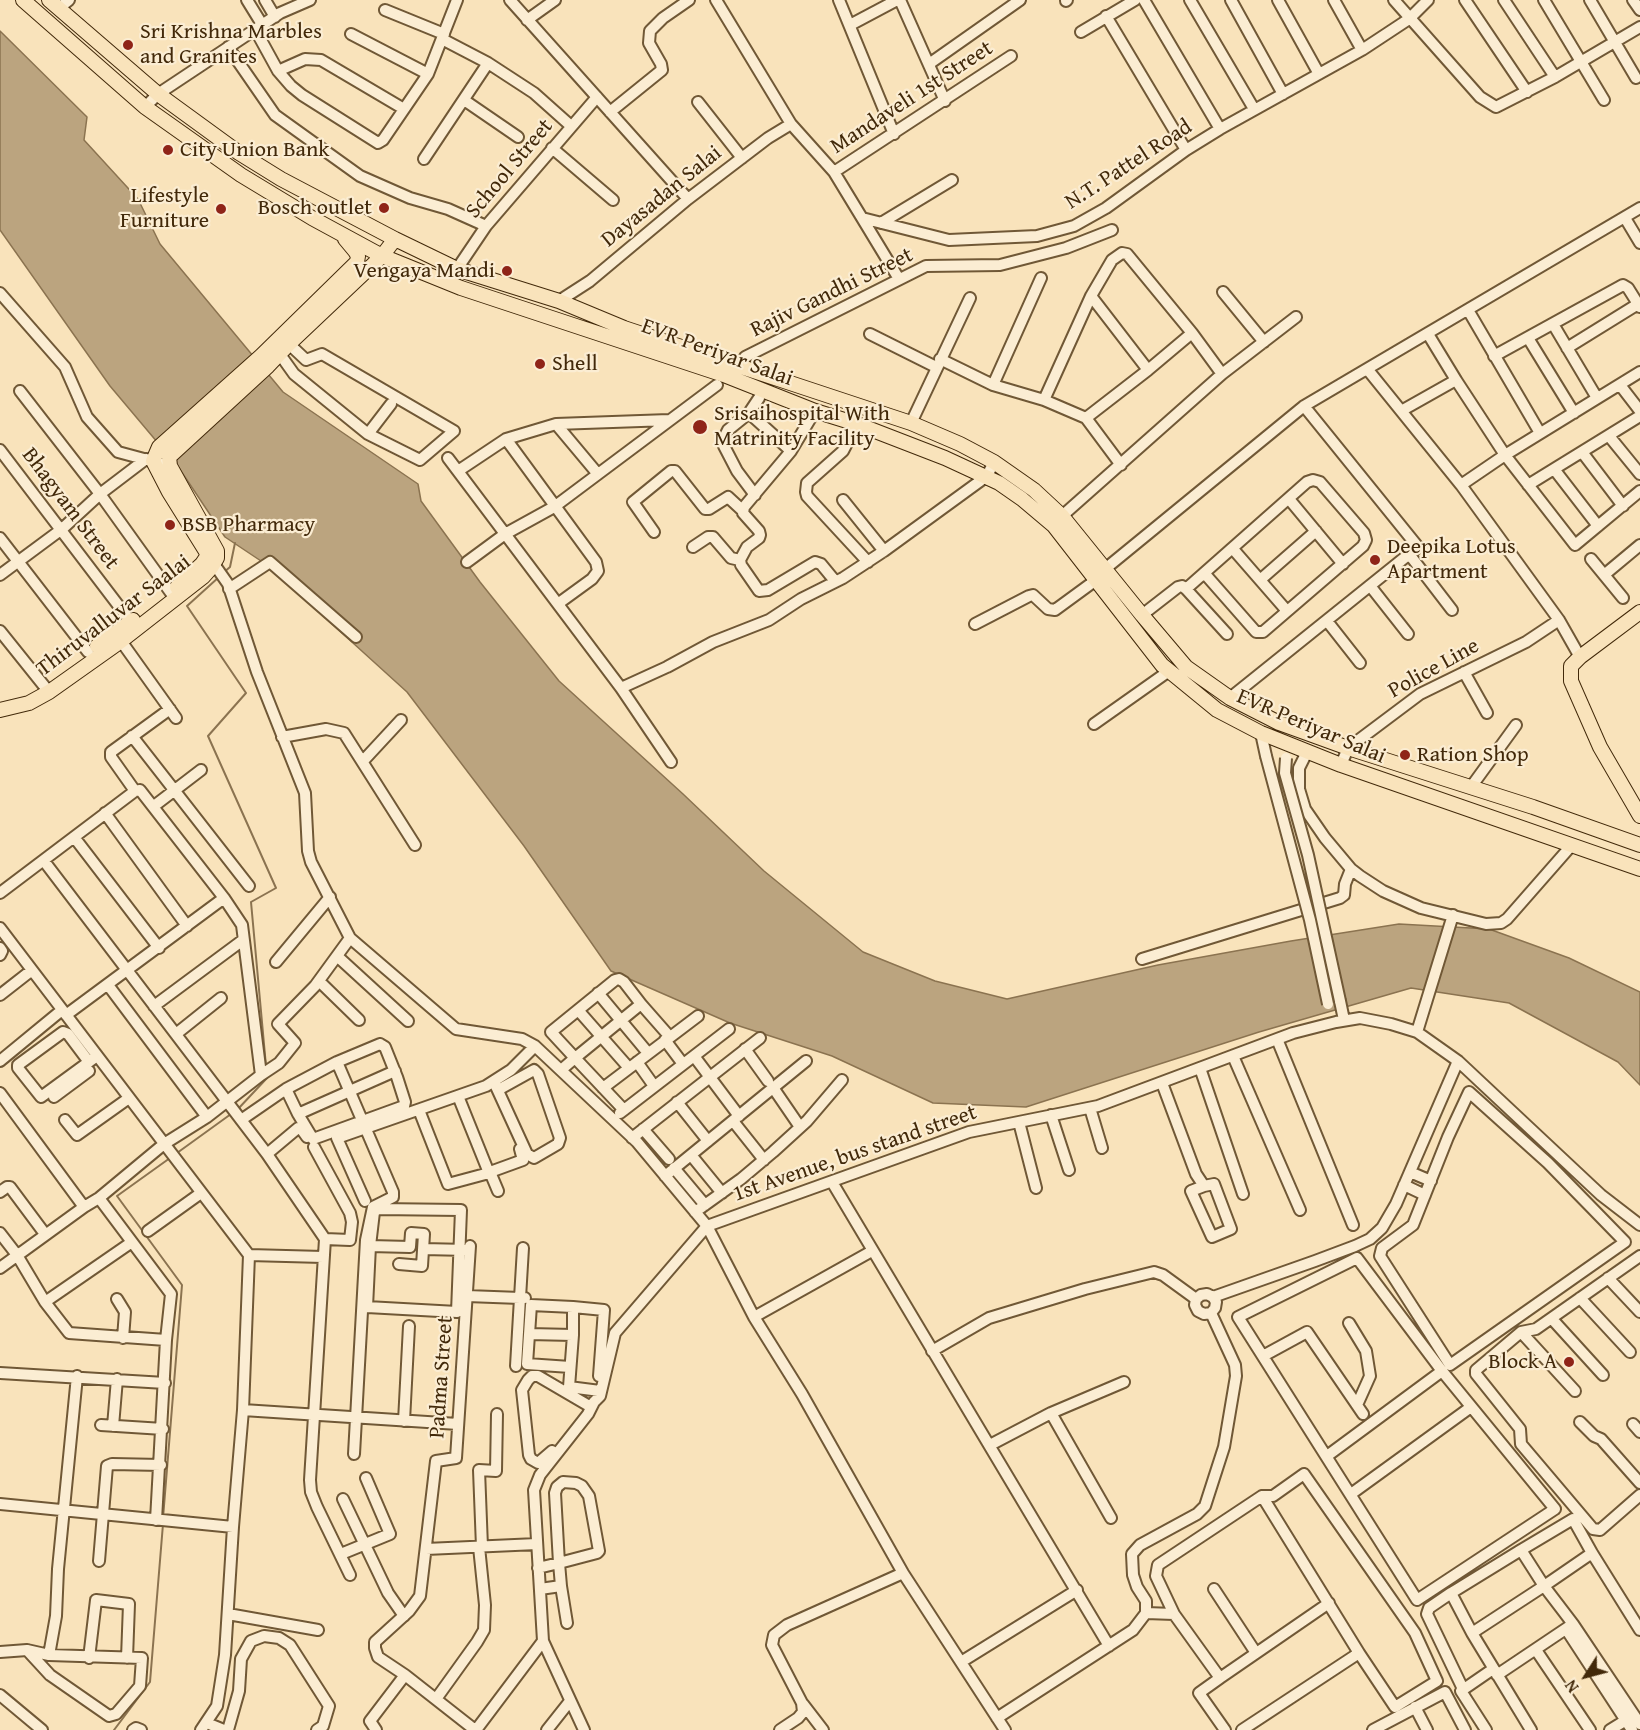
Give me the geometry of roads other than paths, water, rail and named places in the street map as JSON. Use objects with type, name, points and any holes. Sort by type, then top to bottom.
[{"type":"main road","name":"EVR Periyar Salai","points":[[23,0],[145,107],[241,176],[382,256],[461,288],[723,375],[815,411],[857,424],[987,476],[1022,499],[1054,526],[1141,639],[1169,671],[1217,710],[1261,733],[1289,752],[1307,752],[1527,831],[1640,868]]},
{"type":"main road","name":"EVR Periyar Salai","points":[[59,3],[158,94],[239,153],[281,180],[395,239],[457,269],[559,301],[624,328],[911,423],[960,444],[994,462],[1034,490],[1062,516],[1186,666],[1230,698],[1279,723],[1640,845]]},
{"type":"main road","points":[[364,246],[374,227]]},
{"type":"main road","points":[[213,564],[205,547],[150,460],[166,457],[265,361],[357,262],[358,256],[344,235]]},
{"type":"main road","points":[[265,361],[284,349],[382,256],[395,239]]},
{"type":"main road","name":"Thiruvalluvar Saalai","points":[[0,701],[46,688],[121,641],[203,577],[213,564],[218,551],[166,457]]},
{"type":"main road","name":"Thiruvalluvar Saalai","points":[[0,710],[29,703],[88,652],[213,564]]},
{"type":"main road","points":[[1640,612],[1580,657],[1572,666],[1570,681],[1600,747],[1640,816]]},
{"type":"main road","points":[[1527,831],[1533,807]]},
{"type":"street","points":[[247,0],[278,71],[302,95],[378,143],[383,140],[428,74],[458,0]]},
{"type":"street","points":[[265,0],[276,17]]},
{"type":"street","points":[[145,107],[158,94],[228,47],[276,17],[310,0]]},
{"type":"street","points":[[510,0],[688,199]]},
{"type":"street","points":[[527,20],[555,0]]},
{"type":"street","points":[[610,112],[662,70],[662,64],[649,43],[650,31],[663,18],[689,0]]},
{"type":"street","points":[[716,0],[791,124],[834,172],[899,279]]},
{"type":"street","points":[[838,0],[894,134]]},
{"type":"street","points":[[850,25],[898,0],[945,101]]},
{"type":"street","points":[[929,64],[1020,0]]},
{"type":"street","points":[[1081,32],[1135,0]]},
{"type":"street","points":[[1144,0],[1220,129]]},
{"type":"street","points":[[1190,0],[1254,109]]},
{"type":"street","points":[[1231,0],[1284,94]]},
{"type":"street","points":[[1278,0],[1319,74]]},
{"type":"street","points":[[1334,0],[1362,50]]},
{"type":"street","points":[[1394,0],[1480,97],[1493,106],[1503,105],[1640,27]]},
{"type":"street","name":"N.T. Pattel Road","points":[[862,218],[949,240],[1037,236],[1074,226],[1106,208],[1186,150],[1220,129],[1362,50],[1410,20],[1428,0]]},
{"type":"street","points":[[1465,0],[1527,92]]},
{"type":"street","points":[[1504,0],[1555,77]]},
{"type":"street","points":[[1544,0],[1604,100]]},
{"type":"street","points":[[1590,0],[1636,78]]},
{"type":"street","points":[[1633,0],[1640,10]]},
{"type":"street","points":[[385,10],[443,37],[488,63],[534,93],[571,126]]},
{"type":"street","points":[[1106,16],[1186,150]]},
{"type":"street","points":[[351,34],[428,74]]},
{"type":"street","points":[[228,47],[275,115],[360,176],[410,198],[448,209],[486,226]]},
{"type":"street","name":"Mandaveli 1st Street","points":[[834,172],[1011,56]]},
{"type":"street","points":[[278,71],[305,59],[321,60],[404,109]]},
{"type":"street","points":[[424,159],[488,63]]},
{"type":"street","name":"School Street","points":[[457,269],[486,226],[597,97]]},
{"type":"street","points":[[464,100],[518,137]]},
{"type":"street","points":[[698,102],[742,158]]},
{"type":"street","name":"Dayasadan Salai","points":[[559,301],[590,281],[688,199],[791,124]]},
{"type":"street","points":[[552,148],[613,200]]},
{"type":"street","points":[[881,223],[952,180]]},
{"type":"street","points":[[1106,569],[1304,406],[1640,208]]},
{"type":"street","points":[[1625,218],[1640,243]]},
{"type":"street","name":"Rajiv Gandhi Street","points":[[745,357],[926,266],[1000,265],[1066,249],[1112,230]]},
{"type":"street","points":[[1044,400],[1091,296],[1112,260],[1122,253],[1127,254],[1192,333],[1222,374]]},
{"type":"street","points":[[993,385],[1041,278]]},
{"type":"street","points":[[1494,356],[1623,285],[1628,288],[1639,305],[1567,348]]},
{"type":"street","points":[[1223,292],[1264,342]]},
{"type":"street","points":[[0,293],[65,367],[87,417],[118,452],[150,460]]},
{"type":"street","points":[[1091,296],[1148,370]]},
{"type":"street","points":[[911,423],[970,298]]},
{"type":"street","points":[[1468,310],[1540,433]]},
{"type":"street","points":[[1062,516],[1222,374],[1296,318]]},
{"type":"street","points":[[1553,324],[1597,399]]},
{"type":"street","points":[[1086,417],[1192,333]]},
{"type":"street","points":[[870,334],[993,385],[1044,400],[1086,417],[1121,465]]},
{"type":"street","points":[[1428,334],[1505,455],[1575,545],[1640,492]]},
{"type":"street","points":[[1528,338],[1574,413]]},
{"type":"street","points":[[284,349],[306,360]]},
{"type":"street","points":[[284,349],[294,374],[368,434],[420,460],[454,431],[322,354],[306,360],[294,374]]},
{"type":"street","points":[[1368,370],[1461,485],[1559,620],[1580,657]]},
{"type":"street","points":[[1461,485],[1505,455],[1640,372]]},
{"type":"street","points":[[1401,411],[1456,380]]},
{"type":"street","points":[[467,562],[505,534],[554,507],[717,385]]},
{"type":"street","points":[[1620,385],[1640,411]]},
{"type":"street","points":[[20,392],[100,494],[171,593]]},
{"type":"street","points":[[755,495],[736,471],[724,446],[724,438],[728,430],[749,412],[759,398]]},
{"type":"street","points":[[368,434],[391,404]]},
{"type":"street","points":[[1230,698],[1418,547],[1304,406]]},
{"type":"street","points":[[742,510],[791,452],[815,411]]},
{"type":"street","points":[[749,412],[791,452]]},
{"type":"street","points":[[1528,485],[1640,416]]},
{"type":"street","points":[[458,471],[506,439],[556,424],[669,420]]},
{"type":"street","points":[[556,424],[597,473]]},
{"type":"street","points":[[857,424],[843,451],[807,483],[805,488],[807,496],[868,562]]},
{"type":"street","points":[[1609,435],[1640,474]]},
{"type":"street","points":[[506,439],[596,562],[598,571],[592,579],[559,603]]},
{"type":"street","name":"Bhagyam Street","points":[[0,450],[131,622]]},
{"type":"street","points":[[1582,452],[1623,506]]},
{"type":"street","points":[[448,458],[559,603],[671,762]]},
{"type":"street","points":[[0,575],[62,529],[100,494],[150,460]]},
{"type":"street","points":[[621,688],[720,639],[769,620],[801,599],[868,562],[987,476],[994,462]]},
{"type":"street","points":[[1554,469],[1598,526]]},
{"type":"street","points":[[654,532],[633,502],[635,498],[671,471],[675,471],[705,510],[728,496],[759,531],[759,538],[747,548],[740,560],[741,566],[759,591],[768,590],[815,562],[821,564],[835,581]]},
{"type":"street","points":[[1186,589],[1306,482],[1313,480],[1320,482],[1364,533],[1366,540],[1364,546],[1263,632],[1256,632],[1205,574]]},
{"type":"street","points":[[1289,499],[1343,564]]},
{"type":"street","points":[[843,500],[884,551]]},
{"type":"street","points":[[1260,580],[1316,531]]},
{"type":"street","points":[[693,547],[708,537],[713,537],[731,558],[740,560]]},
{"type":"street","points":[[0,538],[88,652]]},
{"type":"street","points":[[1604,575],[1640,545]]},
{"type":"street","points":[[1233,549],[1287,611]]},
{"type":"street","points":[[1409,554],[1452,610]]},
{"type":"street","points":[[1591,559],[1623,598]]},
{"type":"street","points":[[228,586],[270,561],[356,637]]},
{"type":"street","points":[[213,564],[228,586],[257,672],[304,793],[311,862],[350,938],[456,1029],[522,1039],[535,1046],[613,1119],[665,1176],[700,1209]]},
{"type":"street","points":[[975,624],[1033,595],[1048,609],[1055,610],[1096,580]]},
{"type":"street","points":[[1142,615],[1178,587],[1186,589],[1227,634]]},
{"type":"street","points":[[1371,587],[1408,634]]},
{"type":"street","name":"Police Line","points":[[1348,747],[1420,694],[1526,642],[1559,620]]},
{"type":"street","points":[[1327,621],[1360,663]]},
{"type":"street","points":[[0,631],[46,688]]},
{"type":"street","points":[[121,641],[173,714],[132,736],[112,751],[111,754],[135,791]]},
{"type":"street","points":[[1094,724],[1169,671]]},
{"type":"street","points":[[1464,672],[1487,713]]},
{"type":"street","points":[[363,761],[400,720]]},
{"type":"street","points":[[1471,787],[1516,725]]},
{"type":"street","points":[[282,737],[326,729],[344,733],[415,845]]},
{"type":"street","points":[[1261,733],[1304,898],[1332,1023]]},
{"type":"street","points":[[132,736],[249,886]]},
{"type":"street","points":[[1341,765],[1348,747]]},
{"type":"street","points":[[1289,752],[1285,773],[1308,855],[1344,1020]]},
{"type":"street","points":[[1307,752],[1299,768],[1299,789],[1305,809],[1351,869],[1383,891],[1406,903],[1486,924],[1501,923],[1571,846]]},
{"type":"street","points":[[154,806],[201,770]]},
{"type":"street","points":[[0,893],[135,791],[143,792],[242,925],[264,1072]]},
{"type":"street","points":[[105,813],[187,926]]},
{"type":"street","points":[[74,837],[159,948]]},
{"type":"street","points":[[44,861],[267,1154],[325,1239],[313,1414],[311,1492],[350,1575]]},
{"type":"street","points":[[1142,959],[1340,898],[1344,895],[1345,884],[1351,869]]},
{"type":"street","points":[[276,962],[330,897]]},
{"type":"street","points":[[0,1061],[64,1013],[159,948],[224,898]]},
{"type":"street","points":[[1417,1032],[1453,915]]},
{"type":"street","points":[[0,928],[96,1060]]},
{"type":"street","points":[[235,1111],[264,1072],[279,1064],[295,1043],[278,1024],[319,981],[350,938]]},
{"type":"street","points":[[154,1006],[243,940]]},
{"type":"street","points":[[0,948],[2,951],[0,955]]},
{"type":"street","points":[[337,956],[408,1020]]},
{"type":"street","points":[[0,995],[32,970]]},
{"type":"street","points":[[624,1110],[551,1032],[598,993],[619,979],[668,1039],[683,1064]]},
{"type":"street","points":[[319,981],[359,1020]]},
{"type":"street","points":[[108,985],[207,1117]]},
{"type":"street","points":[[598,993],[648,1053]]},
{"type":"street","points":[[176,1034],[221,998]]},
{"type":"street","points":[[561,1070],[641,1004]]},
{"type":"street","points":[[578,1010],[602,1037],[654,1086]]},
{"type":"street","points":[[603,1088],[698,1016]]},
{"type":"street","name":"1st Avenue, bus stand street","points":[[584,1730],[543,1641],[534,1490],[540,1475],[554,1453],[588,1405],[600,1396],[599,1391],[615,1333],[707,1226],[969,1132],[1090,1108],[1277,1039],[1332,1023],[1360,1018],[1417,1032],[1458,1061],[1601,1195],[1640,1225]]},
{"type":"street","points":[[613,1119],[729,1029]]},
{"type":"street","points":[[96,1060],[41,1097],[18,1068],[18,1065],[63,1032],[68,1034],[96,1060],[129,1098],[249,1255],[243,1410],[225,1655],[218,1706],[204,1727],[226,1730],[239,1691],[241,1659],[250,1641],[264,1636],[279,1638],[290,1645],[329,1706],[323,1726],[317,1730]]},
{"type":"street","points":[[632,1138],[760,1038]]},
{"type":"street","points":[[1277,1039],[1353,1225]]},
{"type":"street","points":[[0,1268],[207,1117],[235,1111],[286,1089],[337,1062],[380,1044],[385,1047],[405,1102],[404,1106],[314,1147]]},
{"type":"street","points":[[494,1086],[535,1046]]},
{"type":"street","points":[[745,1049],[800,1127]]},
{"type":"street","points":[[694,1056],[764,1160]]},
{"type":"street","points":[[1233,1056],[1300,1210]]},
{"type":"street","points":[[54,1097],[96,1060]]},
{"type":"street","points":[[665,1176],[672,1163],[691,1155],[736,1119],[771,1085],[806,1061]]},
{"type":"street","points":[[1213,1297],[1350,1248],[1370,1239],[1382,1228],[1396,1204],[1458,1061]]},
{"type":"street","points":[[337,1062],[393,1192],[393,1197],[373,1207],[368,1243],[354,1454]]},
{"type":"street","points":[[1200,1068],[1243,1194]]},
{"type":"street","points":[[286,1089],[314,1139],[419,1110],[494,1086],[534,1070],[538,1074],[560,1138],[558,1144],[534,1158],[527,1154],[494,1086]]},
{"type":"street","points":[[298,1114],[394,1071]]},
{"type":"street","points":[[700,1209],[764,1160],[800,1127],[842,1080]]},
{"type":"street","points":[[1162,1083],[1196,1174],[1204,1186]]},
{"type":"street","points":[[419,1110],[448,1184],[489,1172],[523,1160],[524,1157],[494,1086]]},
{"type":"street","points":[[1469,1092],[1548,1163],[1625,1242],[1450,1365],[1380,1256],[1382,1248],[1413,1225],[1431,1181],[1469,1092]]},
{"type":"street","points":[[0,1093],[84,1207]]},
{"type":"street","points":[[458,1096],[498,1191]]},
{"type":"street","points":[[65,1120],[77,1135],[129,1098]]},
{"type":"street","points":[[677,1101],[708,1141]]},
{"type":"street","points":[[1090,1108],[1102,1148]]},
{"type":"street","points":[[1051,1116],[1069,1170]]},
{"type":"street","points":[[1018,1122],[1036,1188]]},
{"type":"street","points":[[267,1154],[298,1128],[302,1130],[314,1147],[350,1214],[352,1222],[350,1240]]},
{"type":"street","points":[[643,1129],[672,1163],[700,1209],[754,1317],[802,1394],[903,1573],[1005,1730]]},
{"type":"street","points":[[337,1138],[365,1201]]},
{"type":"street","points":[[691,1155],[722,1193]]},
{"type":"street","points":[[1410,1172],[1431,1181]]},
{"type":"street","points":[[832,1182],[1109,1646]]},
{"type":"street","points":[[1214,1184],[1231,1229],[1212,1237],[1191,1191],[1204,1186],[1214,1184]]},
{"type":"street","points":[[1404,1185],[1425,1196]]},
{"type":"street","points":[[0,1192],[10,1187],[45,1234]]},
{"type":"street","points":[[148,1231],[201,1193]]},
{"type":"street","points":[[99,1198],[171,1294],[166,1340],[157,1520]]},
{"type":"street","points":[[376,1210],[461,1210],[467,1249],[457,1312],[367,1307],[368,1243],[376,1210]]},
{"type":"street","points":[[0,1233],[17,1255],[45,1302],[71,1335],[166,1340]]},
{"type":"street","points":[[325,1239],[410,1247],[411,1233],[424,1234],[422,1266],[399,1264]]},
{"type":"street","points":[[45,1302],[132,1242]]},
{"type":"street","points":[[516,1366],[523,1248]]},
{"type":"street","points":[[423,1249],[467,1249]]},
{"type":"street","name":"Padma Street","points":[[405,1675],[378,1657],[375,1642],[404,1616],[420,1596],[436,1461],[456,1458],[467,1296],[467,1249]]},
{"type":"street","points":[[754,1317],[872,1251]]},
{"type":"street","points":[[249,1255],[323,1257]]},
{"type":"street","points":[[1640,1256],[1536,1329],[1521,1332],[1476,1370],[1476,1374],[1520,1429],[1521,1444],[1593,1529],[1600,1530],[1640,1495]]},
{"type":"street","points":[[1357,1258],[1442,1371],[1555,1509],[1417,1599],[1238,1317],[1305,1284],[1357,1258]]},
{"type":"street","points":[[1296,1268],[1305,1284]]},
{"type":"street","points":[[932,1351],[989,1318],[1085,1289],[1154,1272],[1163,1275],[1196,1299]]},
{"type":"street","points":[[1608,1278],[1640,1312]]},
{"type":"street","points":[[1201,1294],[1207,1294],[1213,1297],[1215,1308],[1211,1313],[1204,1314],[1198,1311],[1195,1305],[1196,1299],[1201,1294]]},
{"type":"street","points":[[467,1296],[552,1299]]},
{"type":"street","points":[[1580,1298],[1630,1352]]},
{"type":"street","points":[[117,1299],[125,1312],[123,1338]]},
{"type":"street","points":[[570,1367],[527,1364],[531,1305],[573,1306],[604,1310],[599,1391],[569,1387],[573,1335],[573,1306]]},
{"type":"street","points":[[998,1718],[1133,1630],[1146,1613],[1146,1601],[1133,1575],[1132,1554],[1140,1545],[1197,1514],[1205,1506],[1224,1447],[1236,1376],[1235,1365],[1211,1313]]},
{"type":"street","points":[[1552,1318],[1603,1375]]},
{"type":"street","points":[[1263,1356],[1307,1332],[1360,1409],[1370,1376],[1366,1351],[1349,1323]]},
{"type":"street","points":[[404,1421],[409,1326]]},
{"type":"street","points":[[1521,1332],[1575,1391]]},
{"type":"street","points":[[529,1334],[573,1335]]},
{"type":"street","points":[[1326,1455],[1442,1371]]},
{"type":"street","points":[[0,1373],[165,1383]]},
{"type":"street","points":[[50,1655],[56,1616],[76,1376]]},
{"type":"street","points":[[554,1453],[538,1463],[529,1455],[522,1390],[524,1384],[532,1376],[538,1376],[588,1405]]},
{"type":"street","points":[[113,1426],[117,1379]]},
{"type":"street","points":[[990,1446],[1051,1413],[1124,1382]]},
{"type":"street","points":[[1351,1494],[1471,1407]]},
{"type":"street","points":[[243,1410],[458,1425]]},
{"type":"street","points":[[1051,1413],[1111,1518]]},
{"type":"street","points":[[435,1699],[484,1630],[479,1470],[496,1471],[497,1414]]},
{"type":"street","points":[[1580,1422],[1594,1436],[1601,1439],[1640,1483]]},
{"type":"street","points":[[101,1425],[163,1429]]},
{"type":"street","points":[[99,1561],[107,1467],[112,1464],[160,1465]]},
{"type":"street","points":[[1220,1678],[1174,1614],[1156,1576],[1158,1565],[1262,1496],[1273,1496],[1304,1474],[1415,1633],[1437,1681],[1395,1707],[1262,1496]]},
{"type":"street","points":[[341,1554],[390,1534],[366,1478]]},
{"type":"street","points":[[538,1568],[559,1563],[599,1551],[589,1496],[582,1486],[570,1482],[560,1485],[555,1493],[559,1563],[561,1586],[567,1623]]},
{"type":"street","points":[[343,1499],[388,1593],[404,1616]]},
{"type":"street","points":[[0,1504],[233,1527]]},
{"type":"street","points":[[1187,1519],[1200,1538]]},
{"type":"street","points":[[1486,1730],[1461,1691],[1463,1689],[1427,1614],[1429,1608],[1450,1593],[1573,1519],[1640,1629]]},
{"type":"street","points":[[426,1549],[537,1544]]},
{"type":"street","points":[[1521,1550],[1633,1722],[1610,1730]]},
{"type":"street","points":[[1472,1633],[1592,1553]]},
{"type":"street","points":[[823,1730],[802,1704],[772,1645],[774,1635],[787,1625],[903,1573]]},
{"type":"street","points":[[540,1589],[561,1586]]},
{"type":"street","points":[[1214,1589],[1256,1653]]},
{"type":"street","points":[[961,1662],[1077,1590]]},
{"type":"street","points":[[1450,1593],[1531,1730]]},
{"type":"street","points":[[89,1658],[96,1600],[129,1604],[127,1658]]},
{"type":"street","points":[[1224,1730],[1199,1693],[1329,1603]]},
{"type":"street","points":[[1146,1613],[1174,1614]]},
{"type":"street","points":[[228,1614],[318,1630]]},
{"type":"street","points":[[1463,1689],[1536,1650],[1570,1626]]},
{"type":"street","points":[[376,1730],[370,1721],[405,1675],[475,1730],[543,1641]]},
{"type":"street","points":[[0,1652],[27,1650],[50,1655],[89,1658],[142,1658],[140,1686],[116,1714],[110,1716],[50,1675],[27,1650]]},
{"type":"street","points":[[1536,1650],[1590,1730]]},
{"type":"street","points":[[1242,1730],[1359,1653]]},
{"type":"street","points":[[225,1655],[241,1659]]},
{"type":"street","points":[[1373,1730],[1445,1692],[1465,1730]]},
{"type":"street","points":[[0,1695],[42,1730]]},
{"type":"street","points":[[547,1730],[570,1701]]},
{"type":"street","points":[[780,1730],[798,1718],[803,1712],[802,1704]]},
{"type":"street","points":[[1415,1707],[1427,1730]]},
{"type":"street","points":[[133,1730],[136,1728],[141,1730]]},
{"type":"waterway","points":[[223,573],[230,567],[235,543]]},
{"type":"waterway","points":[[219,577],[187,606],[246,693],[208,736],[276,888],[251,902],[266,1066]]},
{"type":"waterway","points":[[238,1109],[267,1078],[266,1075]]},
{"type":"waterway","points":[[177,1153],[231,1114]]},
{"type":"waterway","points":[[163,1518],[182,1285],[117,1196],[170,1158]]},
{"type":"waterway","points":[[114,1730],[150,1682],[163,1524]]},
{"type":"place","name":"Sri Krishna Marbles and Granites","points":[[128,45]]},
{"type":"place","name":"City Union Bank","points":[[168,150]]},
{"type":"place","name":"Bosch outlet","points":[[384,208]]},
{"type":"place","name":"Lifestyle Furniture","points":[[221,209]]},
{"type":"place","name":"Vengaya Mandi","points":[[507,271]]},
{"type":"place","name":"Shell","points":[[540,364]]},
{"type":"place","name":"Srisaihospital With Matrinity Facility","points":[[700,427]]},
{"type":"place","name":"BSB Pharmacy","points":[[170,525]]},
{"type":"place","name":"Deepika Lotus Apartment","points":[[1375,560]]},
{"type":"place","name":"Ration Shop","points":[[1405,755]]},
{"type":"place","name":"Block A","points":[[1569,1362]]}]
